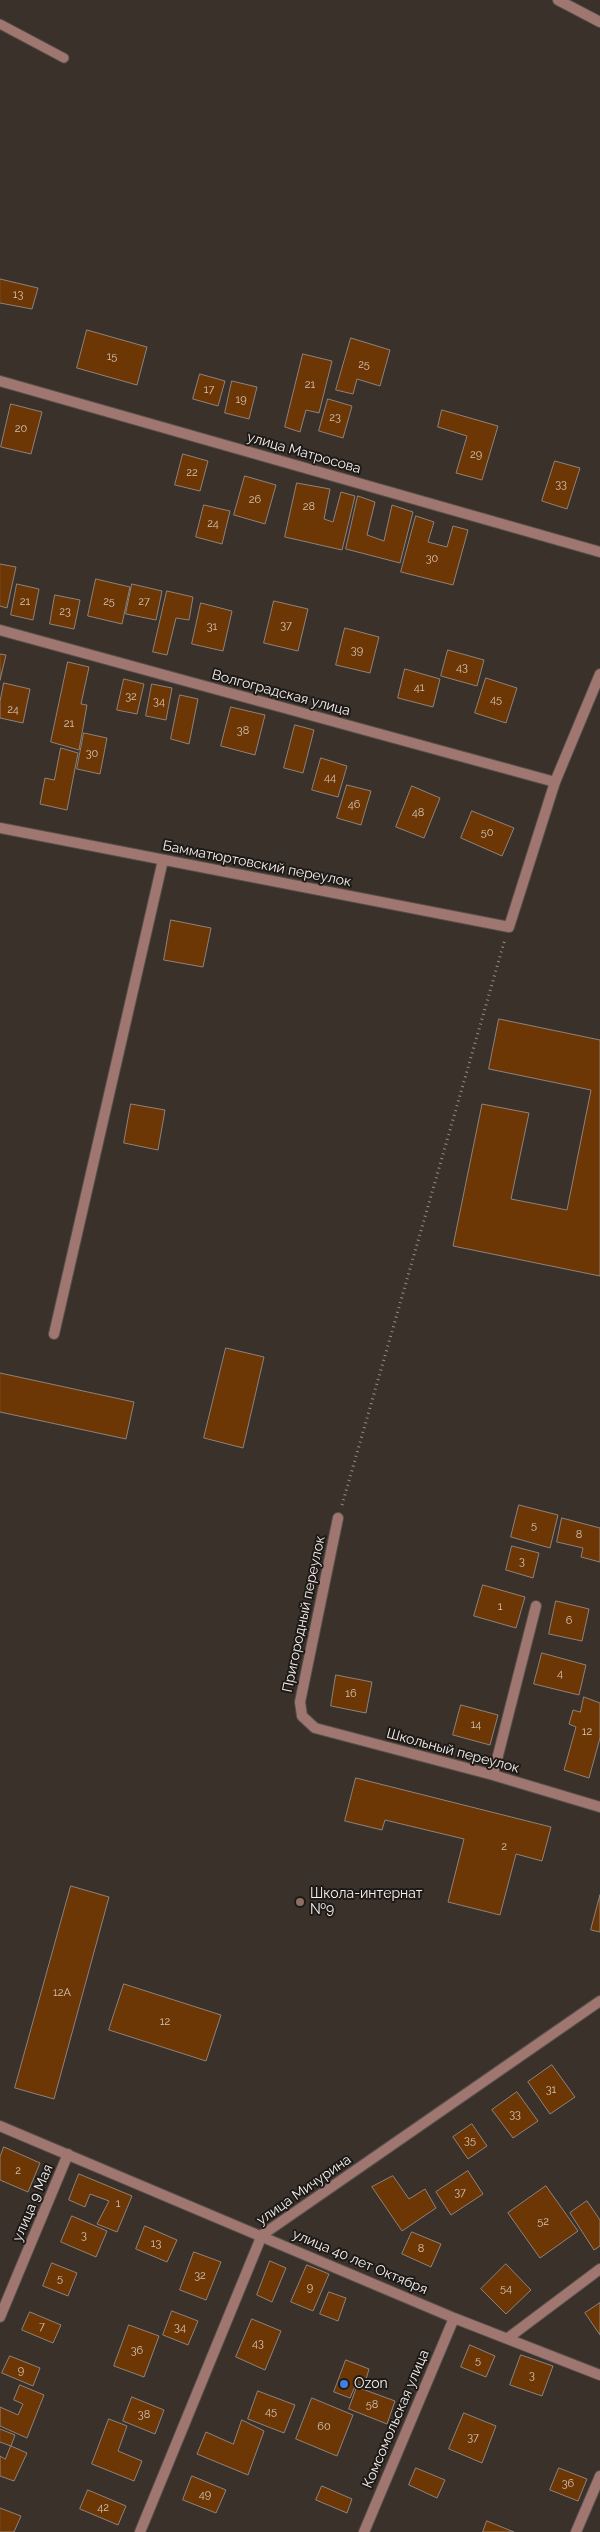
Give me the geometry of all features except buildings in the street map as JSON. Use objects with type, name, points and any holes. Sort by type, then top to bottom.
[{"type":"street","points":[[558,0],[600,22]]},
{"type":"street","name":"улица Матросова","points":[[0,381],[600,552]]},
{"type":"street","name":"Волгоградская улица","points":[[0,630],[556,782]]},
{"type":"street","points":[[509,927],[556,782],[600,674]]},
{"type":"street","name":"Бамматюртовский переулок","points":[[0,828],[509,927]]},
{"type":"street","points":[[54,1334],[163,860]]},
{"type":"street","name":"Пригородный переулок","points":[[302,1716],[300,1702],[338,1518]]},
{"type":"street","points":[[493,1775],[536,1606]]},
{"type":"street","name":"Школьный переулок","points":[[302,1716],[315,1728],[493,1775],[600,1807]]},
{"type":"street","name":"улица Мичурина","points":[[140,2532],[262,2236],[600,2000]]},
{"type":"street","name":"улица 40 лет Октября","points":[[0,2126],[454,2318],[600,2375]]},
{"type":"street","name":"улица 9 Мая","points":[[0,2318],[68,2154]]},
{"type":"street","points":[[508,2338],[600,2269]]},
{"type":"street","name":"Комсомольская улица","points":[[364,2532],[454,2318]]},
{"type":"street","points":[[576,2532],[600,2476]]},
{"type":"lane","points":[[0,24],[64,58]]},
{"type":"path","points":[[338,1518],[509,927]]},
{"type":"place","name":"Школа-интернат №9","points":[[300,1902]]},
{"type":"place","name":"Ozon","points":[[344,2384]]}]
